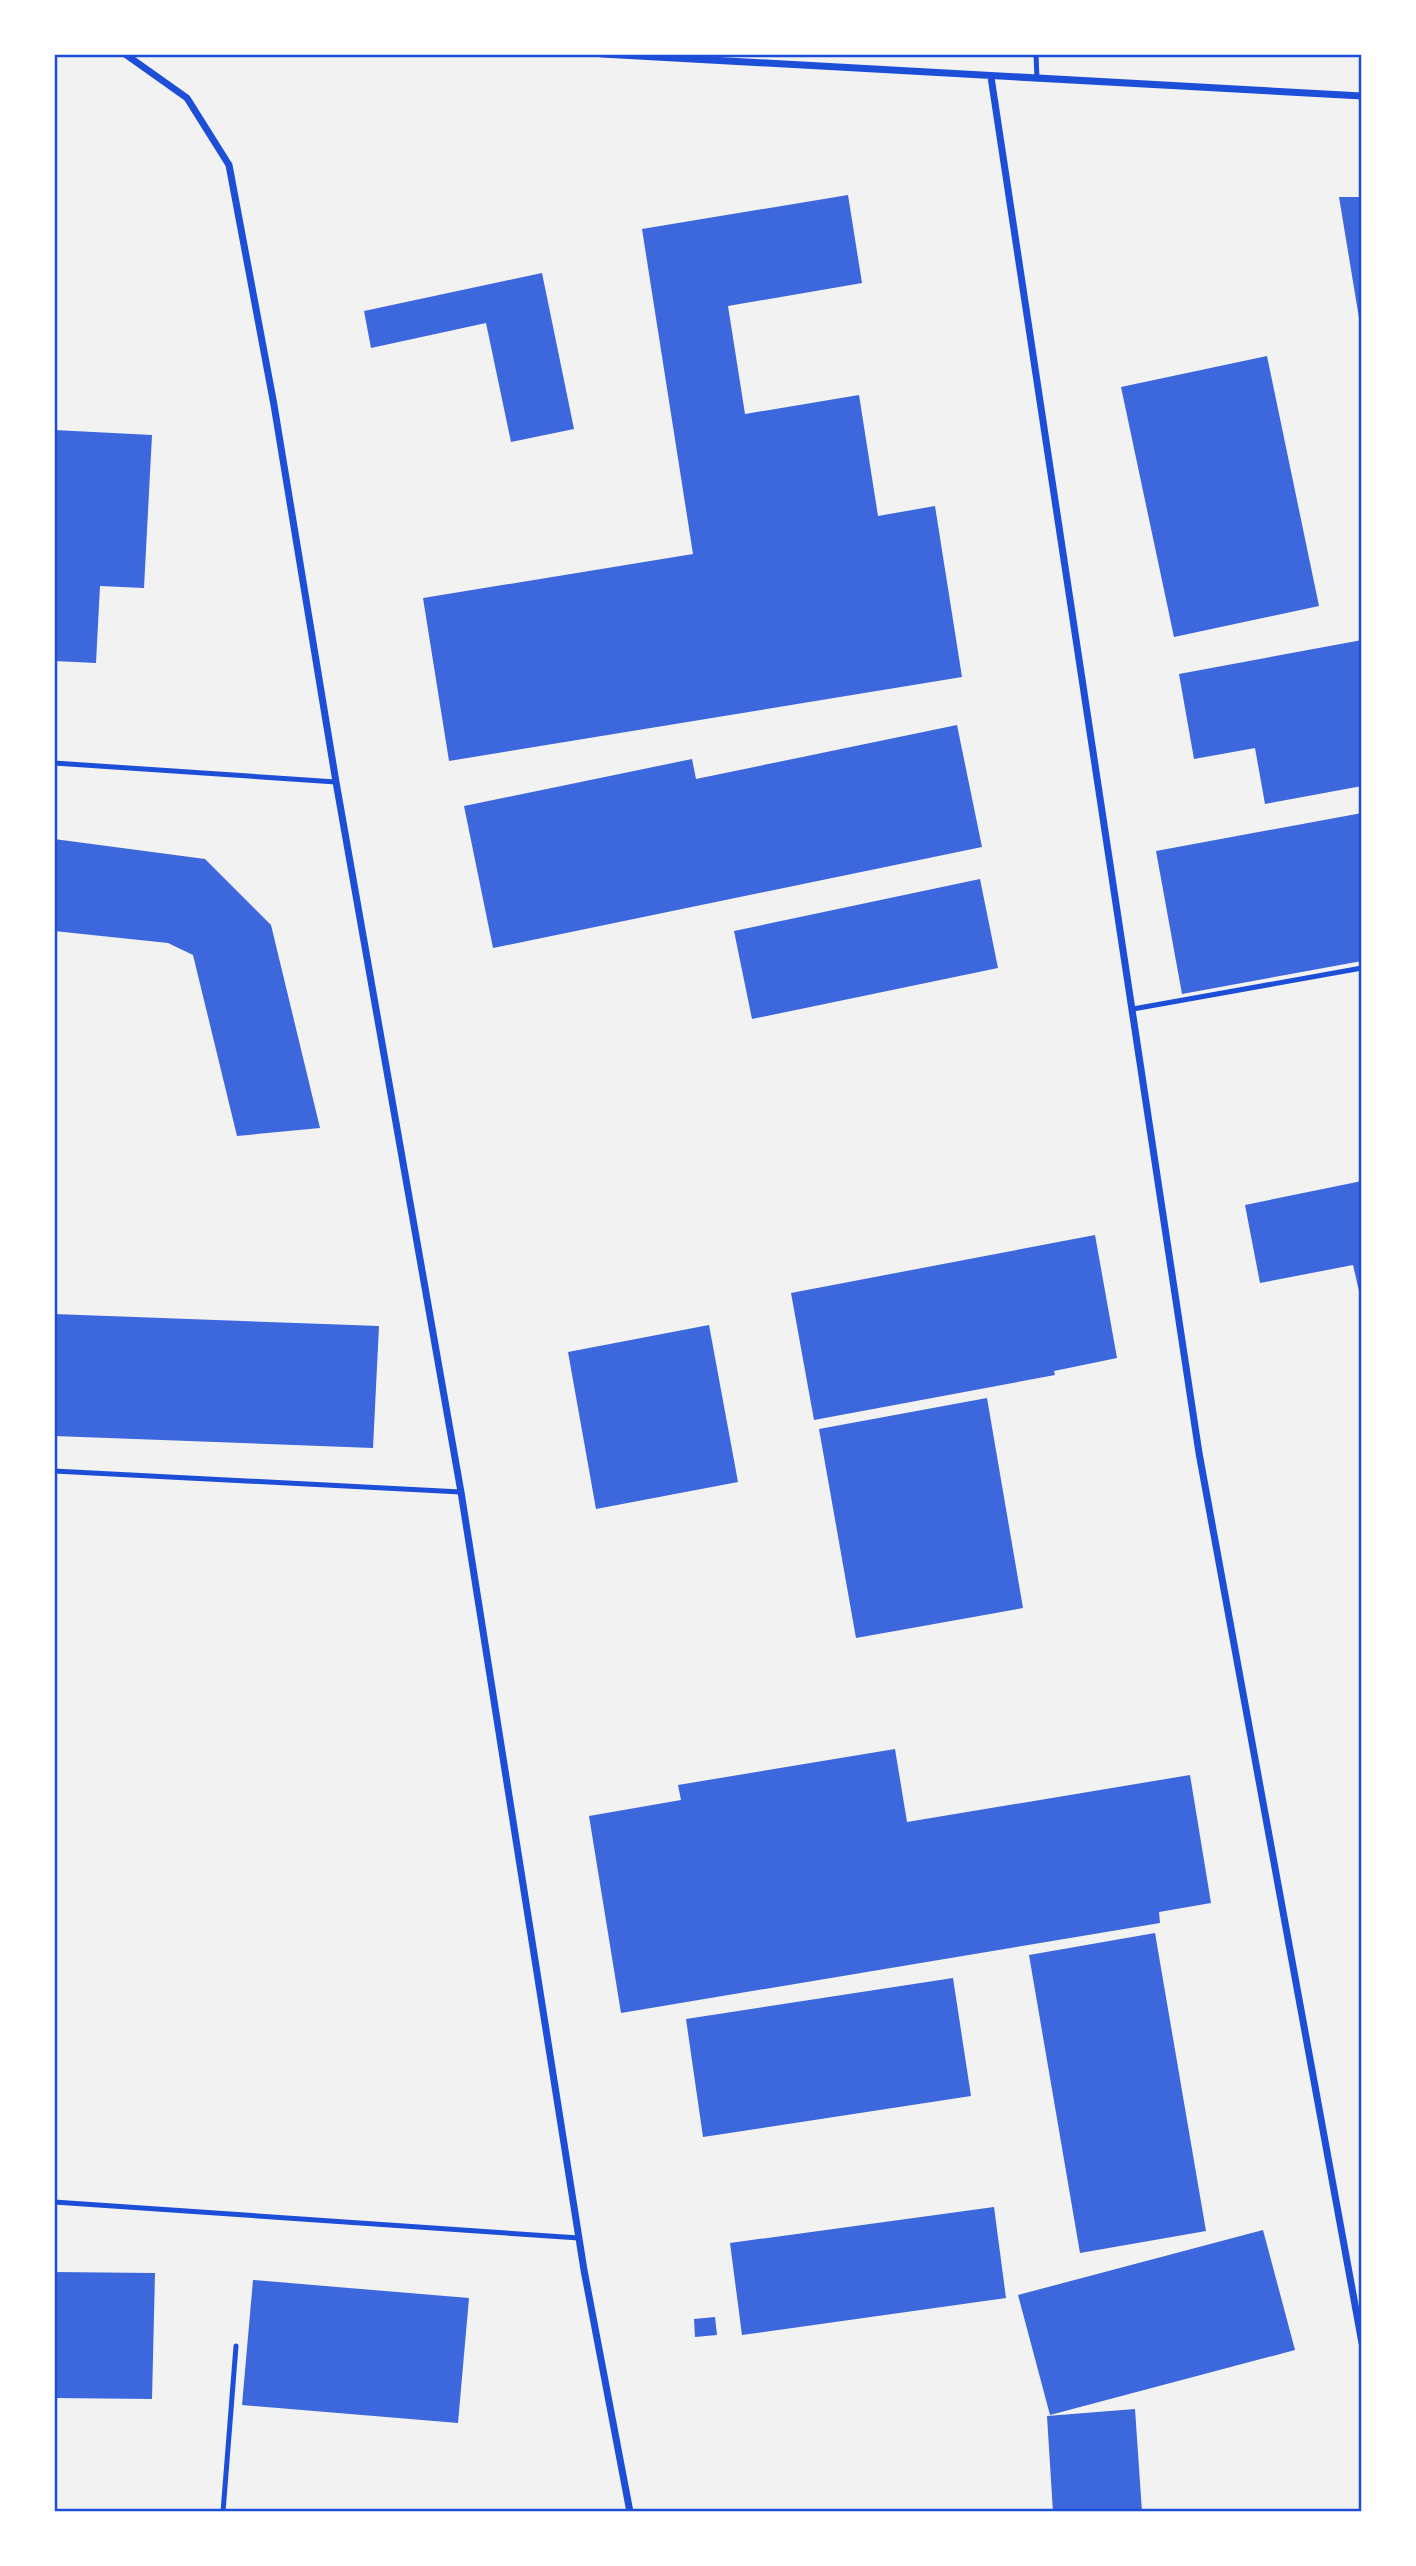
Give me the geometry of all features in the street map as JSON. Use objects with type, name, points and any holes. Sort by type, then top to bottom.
[{"type":"street","points":[[125,54],[187,98],[229,165],[274,405],[336,782],[461,1492],[579,2238],[630,2512]]},
{"type":"street","points":[[602,54],[1362,96]]},
{"type":"street","points":[[991,77],[1199,1453],[1362,2343]]},
{"type":"lane","points":[[1035,54],[1037,79]]},
{"type":"lane","points":[[54,763],[336,782]]},
{"type":"lane","points":[[1133,1009],[1362,968]]},
{"type":"lane","points":[[54,1471],[461,1492]]},
{"type":"lane","points":[[54,2202],[579,2238]]},
{"type":"lane","points":[[223,2512],[236,2346]]},
{"type":"building","points":[[848,195],[862,283],[728,306],[745,414],[859,395],[878,516],[935,506],[962,677],[449,761],[423,598],[693,554],[642,229]]},
{"type":"building","points":[[1339,197],[1362,197],[1362,324],[1360,324]]},
{"type":"building","points":[[542,273],[574,429],[511,442],[486,323],[371,348],[364,311]]},
{"type":"building","points":[[1267,356],[1319,606],[1174,637],[1121,387]]},
{"type":"building","points":[[54,430],[152,435],[144,588],[100,586],[96,663],[54,661]]},
{"type":"building","points":[[1362,640],[1362,786],[1265,804],[1255,748],[1194,759],[1179,674]]},
{"type":"building","points":[[957,725],[982,847],[493,948],[464,806],[692,759],[696,779]]},
{"type":"building","points":[[1362,813],[1362,961],[1182,994],[1156,851]]},
{"type":"building","points":[[54,839],[205,859],[271,925],[320,1128],[237,1136],[193,955],[168,943],[54,931]]},
{"type":"building","points":[[980,879],[998,968],[752,1019],[734,931]]},
{"type":"building","points":[[1362,1181],[1362,1304],[1353,1265],[1260,1283],[1245,1205]]},
{"type":"building","points":[[1095,1235],[1117,1358],[1054,1371],[1055,1375],[814,1420],[791,1293]]},
{"type":"building","points":[[54,1314],[379,1326],[373,1448],[54,1436]]},
{"type":"building","points":[[709,1325],[738,1482],[596,1509],[568,1352]]},
{"type":"building","points":[[987,1398],[1023,1608],[856,1638],[819,1429]]},
{"type":"building","points":[[895,1749],[907,1822],[1190,1775],[1211,1903],[1159,1912],[1160,1923],[621,2013],[589,1816],[681,1800],[678,1785]]},
{"type":"building","points":[[1155,1933],[1206,2231],[1080,2253],[1029,1955]]},
{"type":"building","points":[[953,1978],[971,2096],[703,2137],[686,2019]]},
{"type":"building","points":[[994,2207],[1006,2298],[742,2335],[730,2243]]},
{"type":"building","points":[[1263,2230],[1295,2350],[1050,2415],[1018,2295]]},
{"type":"building","points":[[54,2272],[155,2273],[152,2399],[54,2398]]},
{"type":"building","points":[[253,2280],[469,2298],[458,2423],[242,2405]]},
{"type":"building","points":[[715,2317],[717,2335],[695,2337],[694,2319]]},
{"type":"building","points":[[1135,2409],[1142,2512],[1053,2512],[1047,2416]]}]
